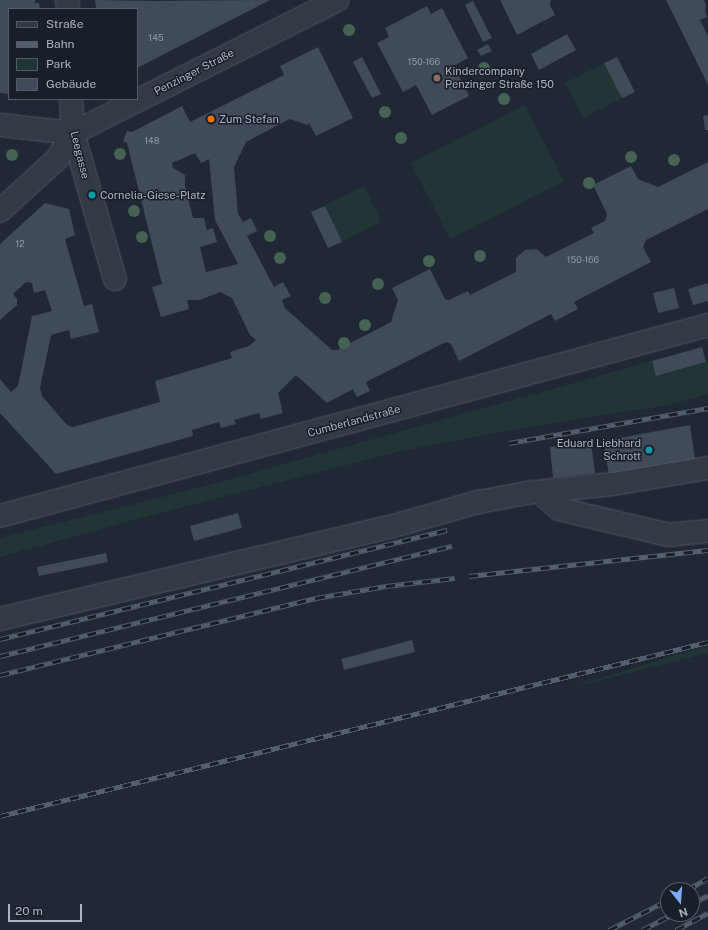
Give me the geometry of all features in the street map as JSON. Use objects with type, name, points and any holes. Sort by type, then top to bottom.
[{"type":"street","name":"Penzinger Straße","points":[[73,133],[337,0]]},
{"type":"street","name":"Leegasse","points":[[71,100],[73,133],[115,279]]},
{"type":"street","points":[[0,125],[73,133],[57,159],[0,211]]},
{"type":"street","name":"Cumberlandstraße","points":[[0,516],[708,325]]},
{"type":"street","points":[[0,619],[390,527],[478,502],[540,492],[613,484],[708,468]]},
{"type":"street","points":[[540,492],[559,508],[669,535],[708,531]]},
{"type":"green space","points":[[617,57],[635,92],[583,118],[565,83]]},
{"type":"green space","points":[[525,105],[564,181],[450,239],[411,163]]},
{"type":"green space","points":[[364,186],[381,222],[328,248],[311,212]]},
{"type":"green space","points":[[652,361],[657,376],[708,362],[708,394],[668,405],[511,430],[401,451],[137,519],[0,557],[0,538],[217,483]]},
{"type":"green space","points":[[708,645],[708,653],[562,690]]},
{"type":"building","points":[[0,0],[35,0],[35,3],[39,3],[40,8],[8,8],[8,94],[0,93]]},
{"type":"building","points":[[95,0],[270,0],[138,67],[138,8],[96,8]]},
{"type":"building","points":[[500,0],[551,0],[550,5],[555,15],[517,35]]},
{"type":"building","points":[[666,0],[704,0],[707,17],[700,20],[708,36],[708,85]]},
{"type":"building","points":[[473,1],[492,38],[483,42],[465,5]]},
{"type":"building","points":[[427,6],[431,14],[442,8],[468,58],[454,66],[469,96],[432,115],[416,85],[403,92],[377,43],[389,37],[385,28]]},
{"type":"building","points":[[567,34],[576,50],[539,70],[531,54]]},
{"type":"building","points":[[488,44],[492,51],[481,56],[477,50]]},
{"type":"building","points":[[318,47],[353,118],[316,136],[309,123],[307,125],[290,119],[246,142],[234,167],[238,214],[243,222],[251,218],[257,231],[247,236],[274,287],[283,282],[291,296],[282,300],[285,308],[332,350],[337,350],[391,322],[398,300],[392,288],[430,269],[445,299],[449,300],[468,291],[470,295],[516,272],[516,258],[525,250],[537,249],[546,257],[594,233],[591,228],[605,221],[607,214],[593,185],[631,166],[638,179],[658,187],[708,162],[708,209],[646,240],[643,247],[651,262],[574,302],[578,309],[555,321],[551,314],[459,361],[451,344],[446,342],[366,382],[370,391],[357,397],[353,389],[327,403],[296,375],[278,393],[283,413],[261,419],[259,413],[234,420],[236,424],[221,428],[219,422],[192,430],[193,436],[56,474],[0,413],[0,379],[11,392],[18,386],[32,316],[52,311],[45,290],[34,293],[32,283],[26,282],[13,294],[17,299],[17,305],[0,320],[0,244],[45,203],[69,209],[75,235],[65,239],[84,306],[92,304],[99,332],[71,339],[69,330],[51,335],[40,388],[42,396],[67,425],[73,427],[160,402],[155,381],[232,358],[230,352],[249,346],[256,340],[250,335],[232,298],[220,292],[200,300],[187,300],[189,309],[161,317],[152,287],[162,284],[127,143],[123,141],[127,131],[132,132],[182,106],[190,122],[284,75],[280,66]],"holes":[[[195,153],[201,163],[209,159],[215,220],[238,264],[206,272],[200,247],[217,242],[213,228],[207,230],[204,218],[193,218],[185,186],[185,175],[173,168],[172,163]]]},
{"type":"building","points":[[362,57],[381,94],[372,98],[353,62]]},
{"type":"building","points":[[617,57],[635,92],[622,98],[604,63]]},
{"type":"building","points":[[708,115],[708,130],[705,130],[703,116]]},
{"type":"building","points":[[325,206],[342,242],[328,248],[311,212]]},
{"type":"building","points":[[708,283],[708,301],[693,305],[688,289]]},
{"type":"building","points":[[674,288],[679,308],[658,313],[653,293]]},
{"type":"building","points":[[702,347],[706,362],[656,376],[652,361]]},
{"type":"building","name":"Eduard Liebhard Schrott","points":[[690,425],[695,459],[609,475],[603,441]]},
{"type":"building","points":[[591,442],[595,473],[553,478],[550,447]]},
{"type":"building","points":[[238,513],[242,528],[194,541],[190,526]]},
{"type":"building","points":[[106,553],[108,562],[39,576],[37,567]]},
{"type":"building","points":[[412,640],[415,652],[344,670],[341,659]]},
{"type":"railway","points":[[509,443],[708,408]]},
{"type":"railway","points":[[0,639],[447,530]]},
{"type":"railway","points":[[0,656],[452,546]]},
{"type":"railway","points":[[469,576],[708,550]]},
{"type":"railway","points":[[0,675],[316,598],[386,586],[455,578]]},
{"type":"railway","points":[[0,816],[708,642]]},
{"type":"railway","points":[[700,883],[708,878]]},
{"type":"railway","points":[[700,900],[708,895]]},
{"type":"railway","points":[[609,930],[660,904]]},
{"type":"railway","points":[[676,930],[708,913]]},
{"type":"railway","points":[[642,930],[660,921]]},
{"type":"place","name":"Kindercompany Penzinger Straße 150","points":[[437,78]]},
{"type":"place","name":"Zum Stefan","points":[[211,119]]},
{"type":"place","name":"Cornelia-Giese-Platz","points":[[92,195]]},
{"type":"place","name":"Eduard Liebhard Schrott","points":[[649,450]]}]
